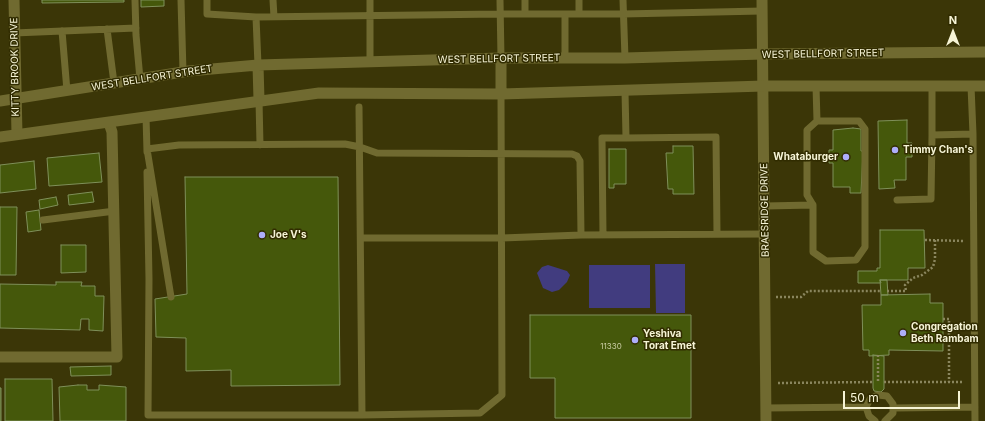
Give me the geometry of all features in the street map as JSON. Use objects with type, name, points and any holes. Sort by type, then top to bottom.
[{"type":"main road","name":"KITTY BROOK DRIVE","points":[[14,0],[15,100],[17,134]]},
{"type":"main road","name":"BRAESRIDGE DRIVE","points":[[762,6],[764,86],[766,421]]},
{"type":"main road","name":"WEST BELLFORT STREET","points":[[0,102],[183,72],[258,65],[501,58],[625,58],[763,54],[985,52]]},
{"type":"main road","points":[[501,58],[501,94]]},
{"type":"main road","points":[[258,65],[259,100]]},
{"type":"main road","points":[[0,136],[109,123],[146,116],[319,93],[501,94],[764,86],[985,86]]},
{"type":"main road","points":[[0,357],[117,357],[115,211],[112,132],[109,123]]},
{"type":"lane","points":[[135,0],[140,79]]},
{"type":"lane","points":[[181,0],[183,72]]},
{"type":"lane","points":[[207,0],[207,14],[256,17],[623,14],[762,6]]},
{"type":"lane","points":[[273,0],[274,17]]},
{"type":"lane","points":[[370,0],[370,62]]},
{"type":"lane","points":[[500,0],[501,58]]},
{"type":"lane","points":[[525,0],[525,14]]},
{"type":"lane","points":[[579,0],[579,14]]},
{"type":"lane","points":[[623,0],[625,58]]},
{"type":"lane","points":[[565,14],[565,58]]},
{"type":"lane","points":[[256,17],[258,65]]},
{"type":"lane","points":[[14,33],[136,28]]},
{"type":"lane","points":[[107,29],[114,83]]},
{"type":"lane","points":[[62,31],[67,91]]},
{"type":"lane","points":[[816,86],[817,122]]},
{"type":"lane","points":[[897,200],[931,199],[932,86]]},
{"type":"lane","points":[[971,86],[973,134],[975,421]]},
{"type":"lane","points":[[625,91],[626,138]]},
{"type":"lane","points":[[146,116],[149,279],[148,415],[362,415],[480,413],[502,395],[501,94]]},
{"type":"lane","points":[[259,100],[260,145]]},
{"type":"lane","points":[[359,107],[362,415]]},
{"type":"lane","points":[[859,121],[865,129],[865,247],[856,260],[826,261],[813,252],[813,206],[807,195],[807,130],[817,122],[859,121]]},
{"type":"lane","points":[[932,135],[973,134]]},
{"type":"lane","points":[[603,235],[602,138],[716,137],[717,234]]},
{"type":"lane","points":[[147,148],[179,145],[345,144],[377,153],[572,154],[577,156],[580,161],[581,235]]},
{"type":"lane","points":[[147,148],[172,296]]},
{"type":"lane","points":[[765,206],[813,206]]},
{"type":"lane","points":[[43,220],[115,211]]},
{"type":"lane","points":[[361,238],[502,238],[581,235],[765,234]]},
{"type":"lane","points":[[875,421],[869,416],[866,407],[870,399],[878,395],[887,396],[891,400],[894,408],[891,416],[885,421]]},
{"type":"lane","points":[[765,408],[866,407]]},
{"type":"lane","points":[[894,408],[975,407]]},
{"type":"path","points":[[925,240],[974,241]]},
{"type":"path","points":[[887,291],[906,291],[905,285],[913,278],[922,275],[932,267],[936,259],[936,240]]},
{"type":"path","points":[[766,296],[802,297],[808,291],[881,291]]},
{"type":"path","points":[[943,319],[949,319],[949,382]]},
{"type":"path","points":[[943,348],[949,348]]},
{"type":"path","points":[[878,355],[878,382]]},
{"type":"path","points":[[766,383],[873,382]]},
{"type":"path","points":[[884,382],[975,382]]},
{"type":"shaded area","points":[[655,264],[685,264],[685,313],[656,313]]},
{"type":"shaded area","points":[[548,265],[567,271],[570,275],[567,282],[559,290],[552,292],[543,288],[537,273],[542,267]]},
{"type":"shaded area","points":[[589,265],[650,265],[650,308],[589,308]]},
{"type":"building","points":[[42,0],[124,0],[124,2],[42,3]]},
{"type":"building","points":[[141,0],[164,0],[164,6],[141,7]]},
{"type":"building","name":"Timmy Chan's","points":[[907,120],[907,143],[912,143],[912,157],[906,157],[906,180],[894,180],[895,188],[879,189],[878,121]]},
{"type":"building","name":"Whataburger","points":[[853,128],[861,129],[861,151],[863,151],[861,193],[850,193],[850,187],[833,187],[833,163],[829,163],[829,150],[833,150],[833,130]]},
{"type":"building","points":[[673,146],[693,146],[694,194],[673,194],[673,189],[668,189],[666,153],[673,153]]},
{"type":"building","points":[[609,149],[626,149],[626,184],[614,184],[614,188],[609,188]]},
{"type":"building","points":[[99,153],[102,182],[49,186],[47,158]]},
{"type":"building","points":[[34,161],[36,189],[0,193],[0,165]]},
{"type":"building","name":"Joe V's","points":[[185,177],[338,177],[340,385],[231,386],[231,370],[186,371],[186,338],[156,337],[155,299],[187,294]]},
{"type":"building","points":[[92,192],[94,202],[69,205],[68,195]]},
{"type":"building","points":[[56,197],[58,205],[40,209],[39,200]]},
{"type":"building","points":[[0,207],[17,207],[16,275],[0,275]]},
{"type":"building","points":[[39,210],[41,230],[28,232],[26,212]]},
{"type":"building","points":[[880,230],[924,230],[925,268],[908,268],[908,280],[880,280],[881,283],[858,283],[858,271],[877,271],[877,268],[880,268]]},
{"type":"building","points":[[61,245],[86,245],[86,272],[61,273]]},
{"type":"building","points":[[880,280],[887,280],[888,295],[881,295]]},
{"type":"building","points":[[56,282],[82,282],[81,286],[95,286],[95,296],[104,296],[103,331],[89,330],[89,319],[81,319],[80,330],[0,328],[0,284],[56,285]]},
{"type":"building","name":"Congregation Beth Rambam","points":[[930,294],[930,303],[943,303],[943,351],[889,350],[889,355],[869,356],[869,350],[863,350],[862,305],[881,305],[881,295]]},
{"type":"building","points":[[530,315],[691,315],[691,418],[555,418],[555,378],[530,378]]},
{"type":"building","points":[[873,355],[884,356],[884,389],[881,392],[874,391],[873,388]]},
{"type":"building","points":[[111,366],[111,375],[71,376],[70,367]]},
{"type":"building","points":[[5,379],[52,379],[53,421],[5,421]]},
{"type":"building","points":[[87,385],[87,390],[99,390],[99,385],[126,387],[126,421],[60,421],[59,387]]},
{"type":"building","points":[[1,388],[1,421],[0,421]]},
{"type":"place","name":"Timmy Chan's","points":[[895,150]]},
{"type":"place","name":"Whataburger","points":[[846,157]]},
{"type":"place","name":"Joe V's","points":[[262,235]]},
{"type":"place","name":"Congregation Beth Rambam","points":[[903,333]]},
{"type":"place","name":"Yeshiva Torat Emet","points":[[635,340]]}]
